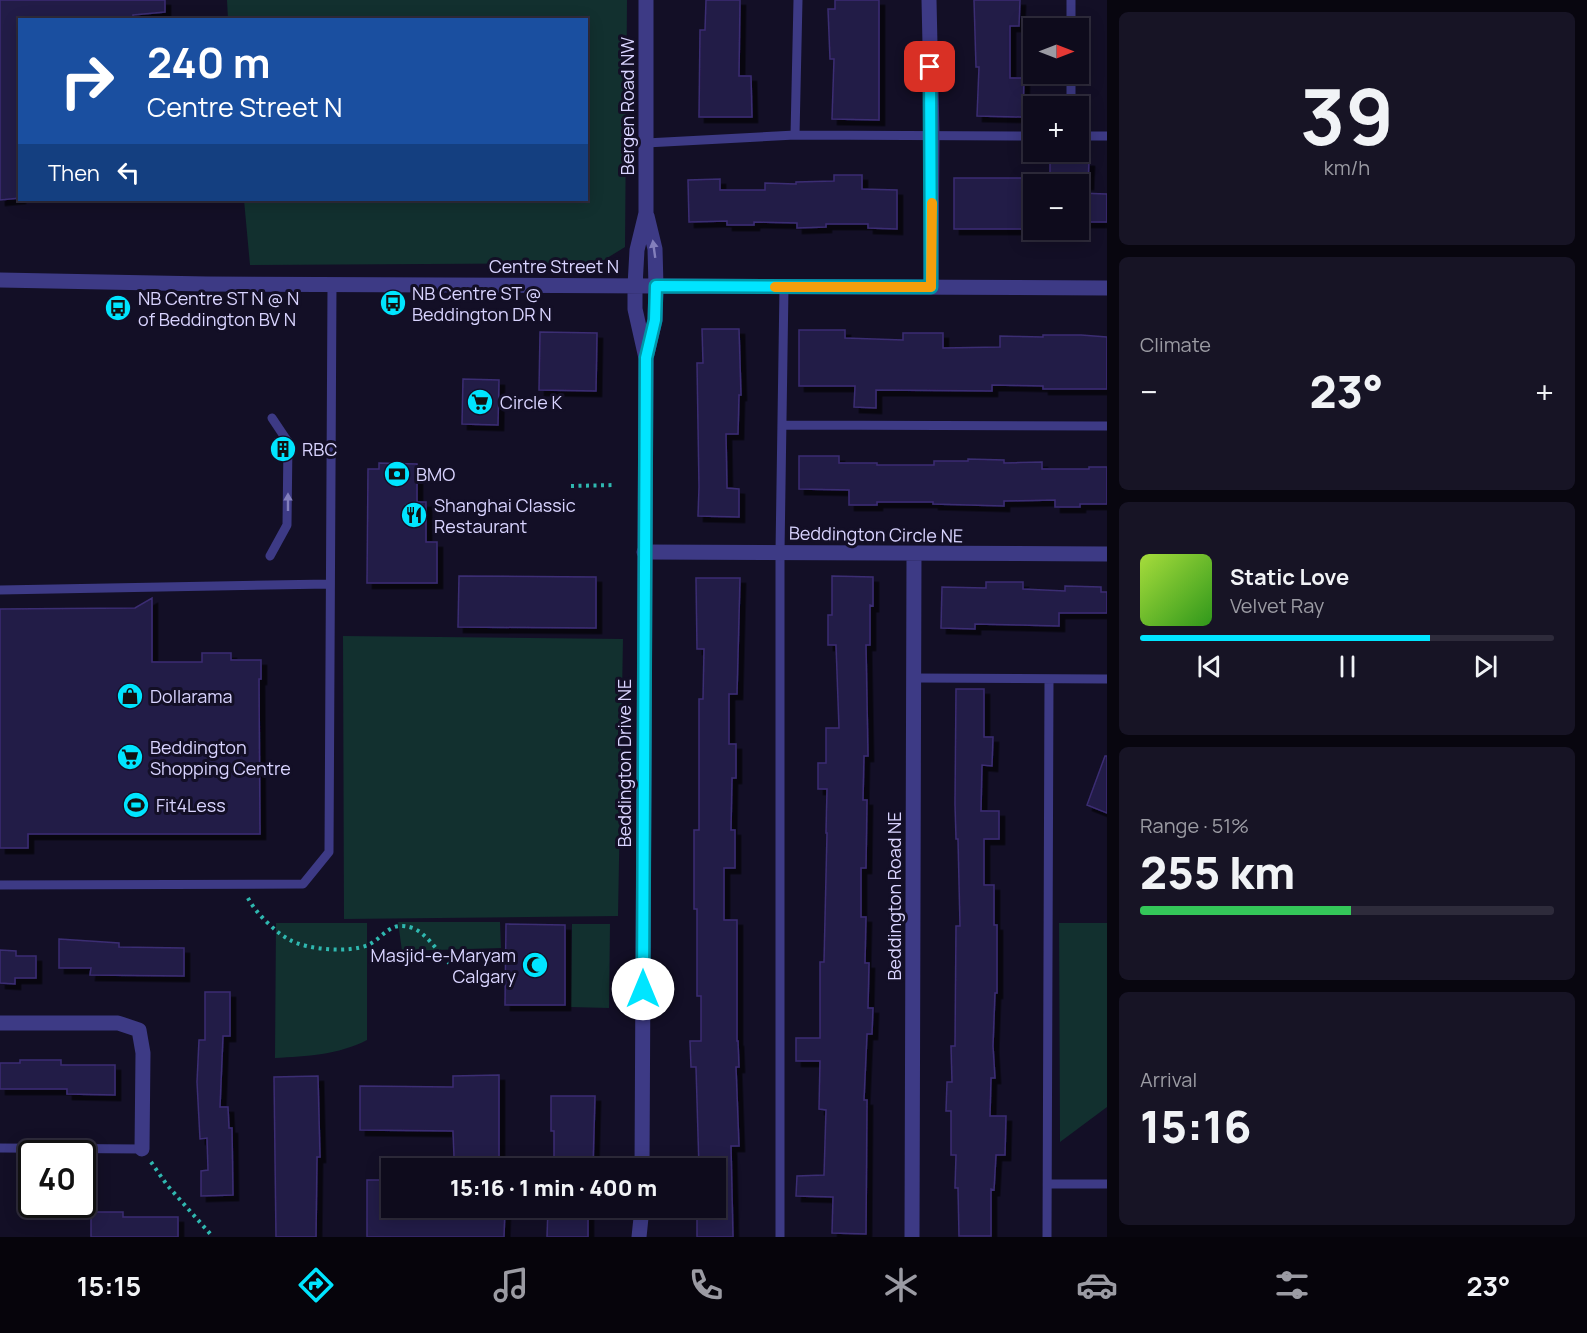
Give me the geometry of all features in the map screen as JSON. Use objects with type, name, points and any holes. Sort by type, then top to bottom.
[{"type":"street","name":"Bergen Road NW","points":[[636,286],[638,250],[646,213],[646,0]]},
{"type":"street","points":[[929,0],[932,134],[931,287]]},
{"type":"street","name":"Bergen Road NW","points":[[646,213],[656,249],[656,286]]},
{"type":"street","name":"Centre Street N","points":[[0,280],[332,285],[1107,288]]},
{"type":"street","name":"Beddington Drive NE","points":[[636,286],[636,309],[646,358],[642,1158]]},
{"type":"street","name":"Beddington Drive NE","points":[[646,358],[655,320],[656,286]]},
{"type":"street","name":"Beddington Circle NE","points":[[645,552],[1107,554]]},
{"type":"street","name":"Beddington Road NE","points":[[912,1237],[914,554]]},
{"type":"street","points":[[0,1023],[118,1023],[139,1030],[143,1053],[142,1149]]},
{"type":"street","points":[[639,1237],[641,1218]]},
{"type":"lane","points":[[795,135],[798,0]]},
{"type":"lane","points":[[1071,0],[1071,18]]},
{"type":"lane","points":[[646,143],[795,135],[1023,136]]},
{"type":"lane","points":[[1089,136],[1107,136]]},
{"type":"lane","points":[[0,885],[303,884],[329,852],[332,285]]},
{"type":"lane","points":[[780,1237],[780,552],[784,287]]},
{"type":"lane","points":[[270,556],[287,525],[288,501],[288,442],[272,418]]},
{"type":"lane","points":[[783,425],[1107,426]]},
{"type":"lane","points":[[0,590],[329,584]]},
{"type":"lane","points":[[915,678],[1107,679]]},
{"type":"lane","points":[[1047,1237],[1049,680]]},
{"type":"lane","points":[[0,1148],[142,1149]]},
{"type":"lane","points":[[1048,1184],[1107,1184]]},
{"type":"path","points":[[571,486],[615,484]]},
{"type":"path","points":[[248,884],[248,898],[253,907],[290,940],[314,948],[350,949],[367,945],[392,927],[405,927],[424,934],[449,963]]},
{"type":"path","points":[[142,1149],[167,1185],[213,1237]]},
{"type":"green space","points":[[227,0],[627,0],[625,247],[599,263],[250,265],[244,201],[588,201],[588,18],[228,18]]},
{"type":"green space","points":[[343,636],[623,639],[618,916],[344,919]]},
{"type":"green space","points":[[398,922],[500,922],[501,948],[402,951]]},
{"type":"green space","points":[[276,923],[367,923],[367,1040],[334,1052],[275,1058]]},
{"type":"green space","points":[[1059,923],[1107,923],[1107,1107],[1060,1142]]},
{"type":"green space","points":[[572,924],[610,924],[609,1008],[571,1007]]},
{"type":"building","points":[[0,0],[165,0],[165,12],[133,15],[133,18],[18,18],[18,198],[0,200]]},
{"type":"building","points":[[706,0],[740,0],[739,76],[751,76],[752,117],[699,117],[700,30],[705,30]]},
{"type":"building","points":[[835,0],[879,0],[879,120],[832,119],[834,59],[830,59],[828,9],[835,9]]},
{"type":"building","points":[[974,0],[1020,0],[1019,26],[1010,26],[1010,78],[1023,78],[1023,117],[977,116],[979,67],[976,67]]},
{"type":"building","points":[[1050,162],[1089,162],[1088,174],[1050,174]]},
{"type":"building","points":[[834,175],[862,175],[862,189],[897,190],[897,229],[868,228],[868,224],[826,224],[826,227],[797,228],[797,223],[754,222],[754,225],[727,225],[727,221],[689,222],[688,180],[720,179],[720,190],[765,190],[765,183],[796,184],[796,182],[834,181]]},
{"type":"building","points":[[954,178],[1023,178],[1023,229],[954,229]]},
{"type":"building","points":[[1089,193],[1107,194],[1107,222],[1089,222]]},
{"type":"building","points":[[702,329],[739,329],[741,395],[739,395],[738,434],[726,434],[727,488],[739,489],[739,517],[698,516],[697,363],[703,363]]},
{"type":"building","points":[[799,330],[845,330],[845,338],[903,340],[903,333],[943,333],[943,348],[1000,347],[1000,336],[1107,337],[1107,389],[1043,389],[1043,386],[992,385],[992,391],[876,390],[876,408],[854,407],[855,386],[799,386]]},
{"type":"building","points":[[540,332],[597,333],[596,391],[539,390]]},
{"type":"building","name":"Circle K","points":[[463,379],[499,380],[498,425],[462,424]]},
{"type":"building","points":[[799,456],[839,456],[839,463],[877,463],[877,465],[934,465],[934,461],[968,461],[968,459],[1004,460],[1004,463],[1042,462],[1042,469],[1107,467],[1107,504],[1055,507],[1055,500],[1004,501],[1004,506],[933,504],[933,502],[877,502],[877,505],[849,505],[849,490],[799,489]]},
{"type":"building","points":[[379,463],[417,464],[417,502],[426,502],[426,542],[437,542],[437,583],[367,583],[368,469],[379,469]]},
{"type":"building","points":[[459,576],[596,577],[596,628],[458,627]]},
{"type":"building","points":[[832,576],[873,577],[870,645],[866,645],[868,756],[864,756],[863,800],[867,800],[866,868],[861,868],[861,917],[866,917],[865,963],[869,963],[868,1008],[873,1008],[872,1034],[867,1034],[864,1100],[867,1100],[866,1234],[832,1233],[833,1197],[796,1196],[797,1176],[824,1175],[826,1110],[819,1109],[820,1061],[796,1061],[796,1038],[820,1038],[820,962],[824,962],[827,789],[818,789],[818,763],[826,763],[826,728],[839,728],[836,645],[828,645],[828,615],[832,615]]},
{"type":"building","points":[[696,578],[740,578],[737,694],[729,694],[729,744],[736,744],[736,778],[732,778],[731,830],[735,830],[735,868],[724,868],[724,920],[737,920],[739,1067],[736,1067],[739,1146],[731,1146],[733,1237],[697,1237],[697,1218],[726,1218],[726,1158],[699,1158],[696,1067],[691,1067],[690,1041],[701,1041],[701,996],[697,996],[697,909],[694,909],[694,830],[699,830],[699,699],[703,699],[704,649],[697,649]]},
{"type":"building","points":[[986,582],[1023,582],[1023,589],[1065,591],[1065,586],[1101,587],[1101,592],[1107,592],[1107,613],[1059,613],[1059,626],[975,624],[975,629],[941,628],[942,587],[986,588]]},
{"type":"building","name":"Beddington Shopping Centre","points":[[152,598],[152,662],[202,662],[202,653],[231,653],[231,660],[261,660],[261,679],[259,679],[260,834],[28,834],[28,848],[0,848],[0,609],[135,608]]},
{"type":"building","points":[[956,689],[984,689],[984,737],[993,737],[992,766],[982,765],[981,811],[999,811],[999,839],[984,839],[984,885],[994,885],[994,925],[997,925],[997,993],[995,993],[993,1046],[995,1078],[991,1078],[990,1116],[1006,1116],[1005,1155],[996,1155],[994,1190],[991,1189],[991,1236],[959,1236],[958,1188],[955,1188],[956,1155],[951,1155],[951,1111],[946,1111],[947,1082],[952,1082],[951,1046],[955,1046],[956,926],[960,926],[955,804]]},
{"type":"building","points":[[1105,756],[1107,756],[1107,813],[1087,805]]},
{"type":"building","name":"Masjid-e-Maryam Calgary","points":[[506,924],[565,925],[565,1005],[505,1005]]},
{"type":"building","points":[[59,939],[119,943],[119,947],[184,948],[184,976],[90,975],[91,968],[59,968]]},
{"type":"building","points":[[0,950],[16,951],[16,956],[36,956],[36,978],[15,978],[15,984],[0,983]]},
{"type":"building","points":[[205,992],[230,992],[230,1036],[223,1036],[220,1107],[228,1107],[229,1128],[232,1128],[233,1195],[201,1196],[201,1171],[208,1170],[207,1138],[200,1139],[197,1082],[199,1040],[205,1040]]},
{"type":"building","points":[[20,1060],[61,1060],[61,1065],[115,1065],[115,1095],[67,1094],[67,1089],[0,1089],[0,1063],[20,1063]]},
{"type":"building","points":[[499,1075],[499,1157],[454,1157],[453,1131],[360,1130],[360,1086],[453,1087],[453,1076]]},
{"type":"building","points":[[318,1076],[320,1157],[317,1157],[316,1237],[276,1237],[274,1077]]},
{"type":"building","points":[[551,1096],[595,1096],[593,1158],[554,1158],[554,1131],[551,1131]]},
{"type":"building","points":[[367,1180],[381,1180],[381,1218],[505,1218],[504,1237],[367,1237]]},
{"type":"building","points":[[96,1212],[123,1212],[123,1217],[178,1217],[178,1237],[91,1237],[91,1218],[96,1218]]},
{"type":"building","points":[[548,1218],[588,1218],[588,1237],[547,1237]]},
{"type":"slow traffic","points":[[775,287],[931,287],[932,203]]},
{"type":"place","name":"NB Centre ST @ Beddington DR N","points":[[393,303]]},
{"type":"place","name":"NB Centre ST N @ N of Beddington BV N","points":[[118,308]]},
{"type":"place","name":"Circle K","points":[[480,402]]},
{"type":"place","name":"RBC","points":[[283,449]]},
{"type":"place","name":"BMO","points":[[397,474]]},
{"type":"place","name":"Shanghai Classic Restaurant","points":[[414,515]]},
{"type":"place","name":"Dollarama","points":[[130,696]]},
{"type":"place","name":"Beddington Shopping Centre","points":[[130,757]]},
{"type":"place","name":"Fit4Less","points":[[136,805]]},
{"type":"place","name":"Masjid-e-Maryam Calgary","points":[[535,965]]},
{"type":"route","points":[[643,989],[646,358],[655,320],[656,286],[931,287],[930,67]]}]
